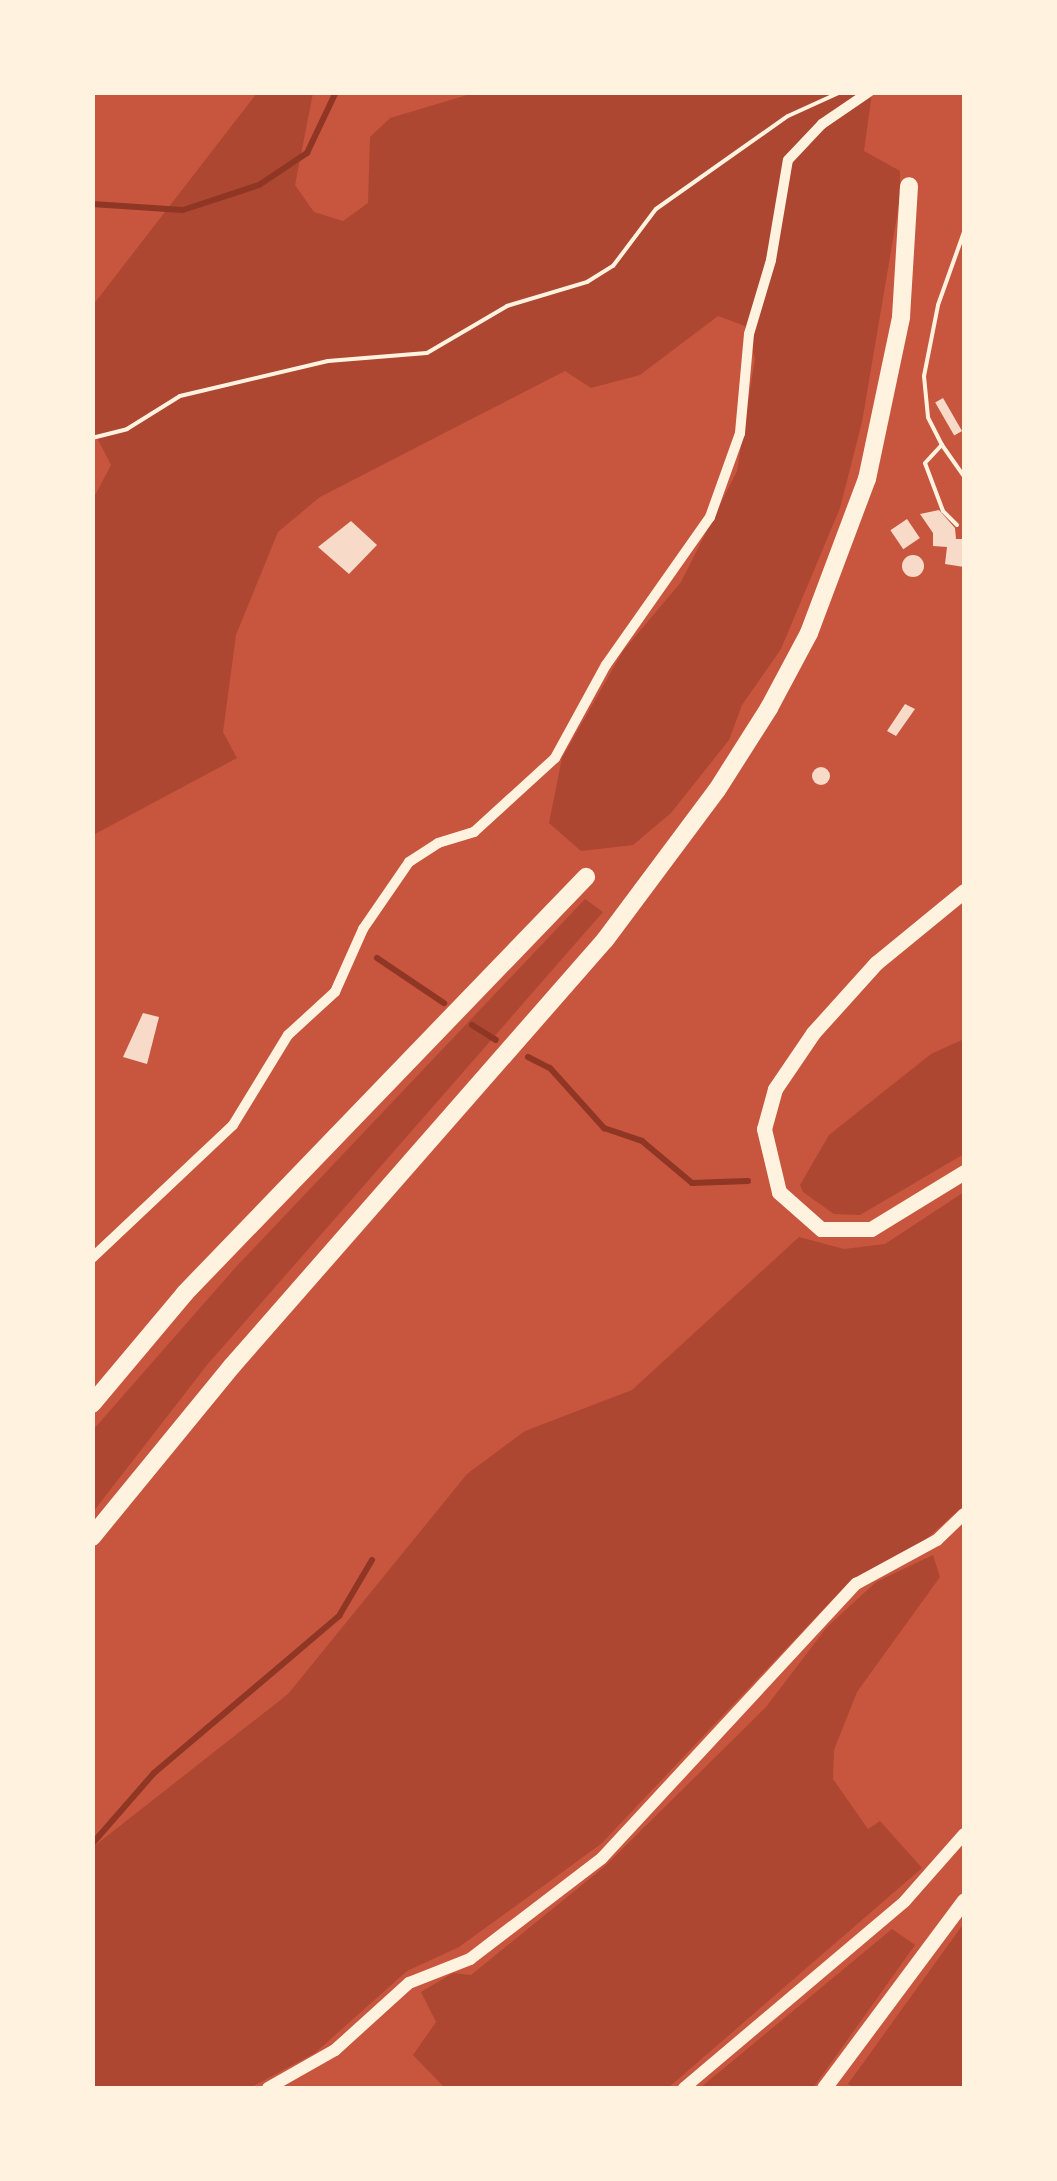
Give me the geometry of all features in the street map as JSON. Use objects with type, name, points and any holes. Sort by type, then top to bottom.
[{"type":"highway","points":[[92,1536],[232,1366],[605,940],[698,817],[769,708],[822,603],[866,479],[898,336],[909,186]]},
{"type":"highway","points":[[92,1404],[198,1280],[467,1008],[586,876]]},
{"type":"main road","points":[[964,891],[851,988],[792,1062],[768,1109],[768,1164],[779,1192],[807,1222],[837,1233],[871,1229],[964,1172]]},
{"type":"main road","points":[[824,2088],[964,1900]]},
{"type":"street","points":[[92,1258],[233,1125],[288,1035],[335,992],[363,929],[409,862],[438,843],[474,832],[555,758],[606,665],[710,517],[740,433],[749,334],[771,260],[788,160],[822,124],[869,92]]},
{"type":"street","points":[[268,2088],[334,2050],[409,1982],[470,1959],[602,1858],[856,1584],[937,1540],[964,1514]]},
{"type":"street","points":[[684,2088],[905,1901],[964,1834]]},
{"type":"path","points":[[92,438],[127,429],[180,396],[328,362],[427,352],[484,316],[587,282],[613,266],[656,209],[788,116],[840,92]]},
{"type":"path","points":[[964,232],[938,304],[924,376],[928,417],[964,476]]},
{"type":"path","points":[[942,445],[925,463],[943,510],[957,525]]},
{"type":"shaded area","points":[[257,93],[313,93],[295,185],[314,212],[343,221],[368,203],[370,137],[390,118],[474,93],[872,93],[864,151],[900,171],[900,198],[862,422],[840,508],[781,649],[742,705],[729,740],[671,813],[633,845],[581,851],[549,823],[562,758],[623,651],[681,582],[737,471],[755,359],[745,326],[718,316],[640,375],[591,388],[565,371],[320,497],[278,532],[236,635],[223,732],[237,758],[93,835],[92,501],[111,465],[93,430],[93,305]]},
{"type":"shaded area","points":[[585,899],[603,912],[207,1365],[93,1512],[93,1430],[235,1268]]},
{"type":"shaded area","points":[[964,1039],[964,1154],[860,1215],[834,1214],[803,1192],[800,1185],[829,1135],[931,1054]]},
{"type":"shaded area","points":[[964,1192],[964,1505],[911,1553],[849,1582],[601,1844],[459,1947],[407,1971],[315,2053],[250,2088],[93,2088],[93,1847],[288,1694],[467,1474],[525,1431],[632,1390],[799,1237],[844,1249],[885,1244]]},
{"type":"shaded area","points":[[933,1555],[940,1577],[857,1692],[834,1750],[833,1779],[868,1829],[880,1821],[922,1868],[668,2088],[445,2088],[413,2055],[436,2022],[421,1992],[453,1973],[471,1975],[604,1867],[766,1707],[827,1627],[876,1582]]},
{"type":"shaded area","points":[[964,1923],[964,2088],[854,2088],[848,2084]]},
{"type":"shaded area","points":[[892,1929],[915,1945],[813,2088],[700,2088]]},
{"type":"building","points":[[943,398],[962,431],[954,435],[935,402]]},
{"type":"building","points":[[939,510],[955,528],[956,539],[964,539],[964,567],[945,564],[947,547],[933,546],[933,533],[920,514]]},
{"type":"building","points":[[907,519],[920,538],[903,549],[890,530]]},
{"type":"building","points":[[351,521],[377,545],[349,574],[318,547]]},
{"type":"building","points":[[913,555],[921,558],[921,574],[913,577],[905,574],[902,566],[905,558]]},
{"type":"building","points":[[905,704],[915,709],[896,736],[887,731]]},
{"type":"building","points":[[821,767],[830,776],[821,785],[812,776]]},
{"type":"building","points":[[143,1013],[159,1017],[147,1064],[123,1057]]},
{"type":"waterway","points":[[92,204],[183,210],[259,185],[307,153],[336,92]]},
{"type":"waterway","points":[[377,958],[444,1003]]},
{"type":"waterway","points":[[472,1025],[496,1040]]},
{"type":"waterway","points":[[528,1057],[550,1068],[604,1128],[642,1141],[692,1183],[748,1181]]},
{"type":"waterway","points":[[92,1844],[154,1773],[339,1616],[372,1560]]}]
